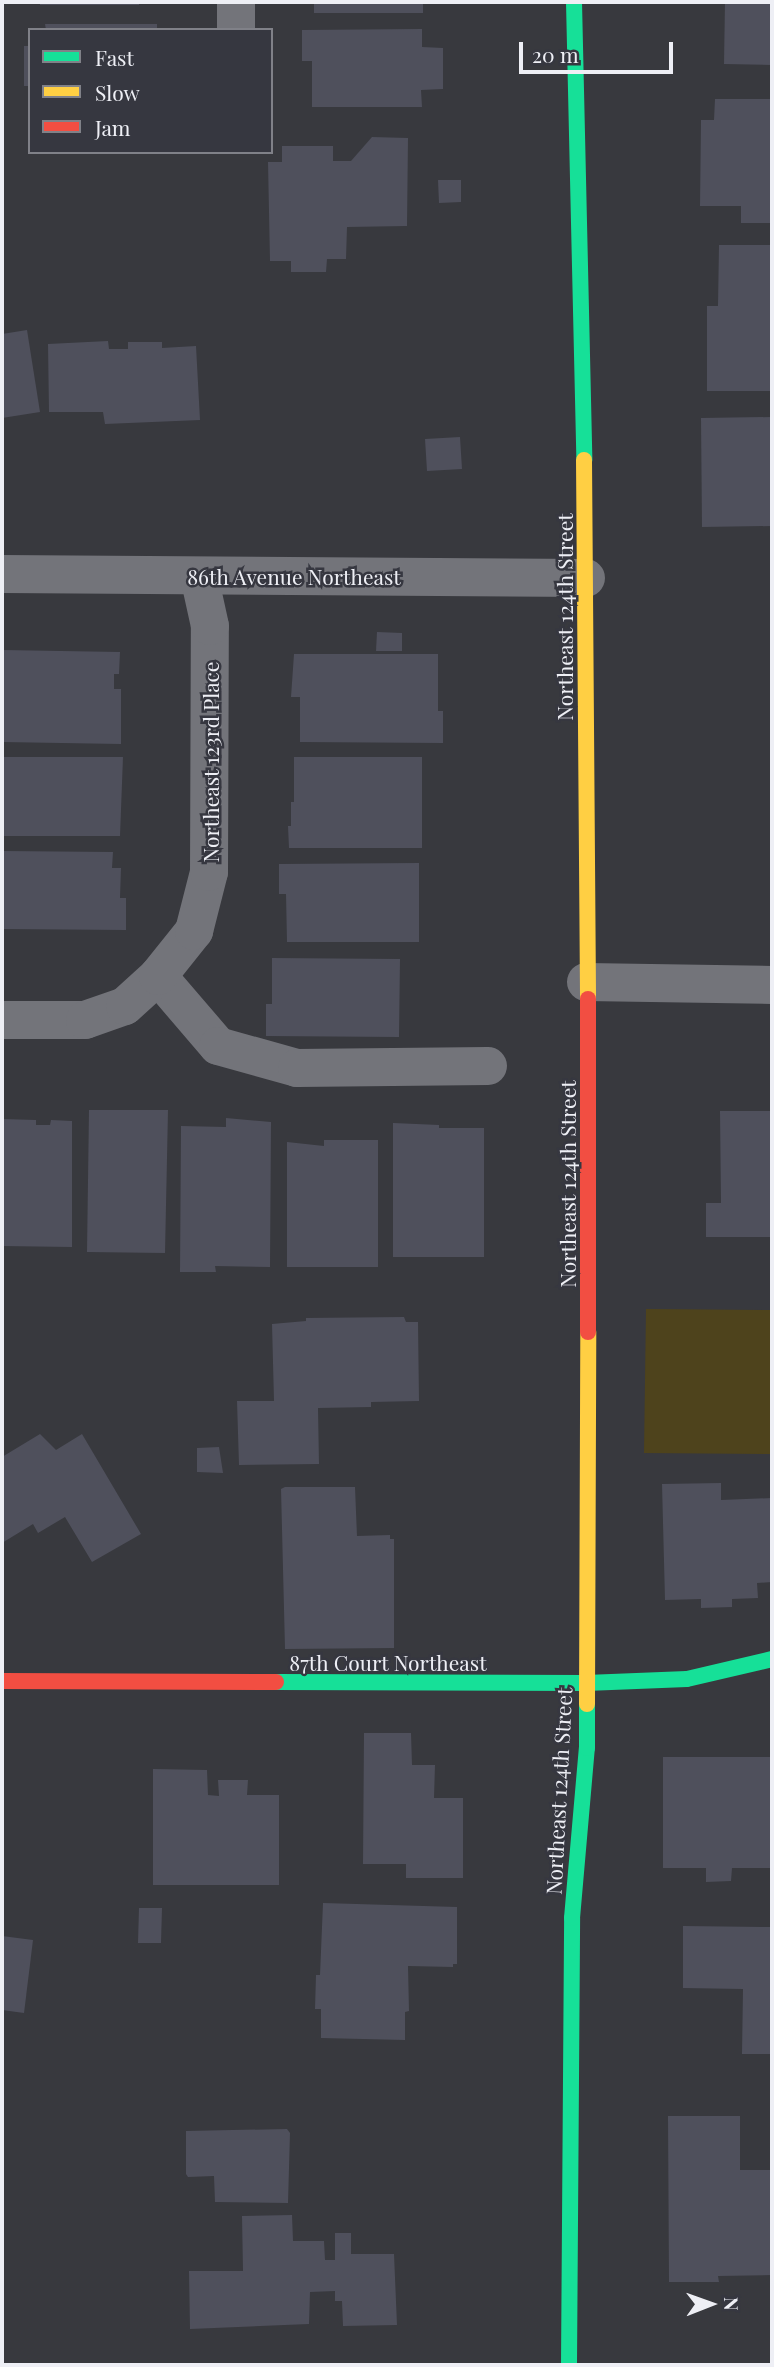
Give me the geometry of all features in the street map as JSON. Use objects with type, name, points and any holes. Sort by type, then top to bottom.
[{"type":"street","points":[[236,2],[236,28]]},
{"type":"street","name":"Northeast 124th Street","points":[[569,2365],[571,1931],[587,1748],[586,578],[575,2]]},
{"type":"street","name":"86th Avenue Northeast","points":[[2,575],[586,578]]},
{"type":"street","name":"Northeast 123rd Place","points":[[2,1020],[85,1020],[125,1006],[158,976],[194,931],[209,872],[210,626],[199,576]]},
{"type":"street","points":[[158,976],[218,1046],[297,1068],[488,1066]]},
{"type":"street","points":[[586,982],[772,985]]},
{"type":"street","name":"87th Court Northeast","points":[[2,1681],[586,1683],[687,1679],[772,1659]]},
{"type":"shaded area","points":[[646,1309],[772,1310],[772,1454],[644,1453]]},
{"type":"building","points":[[40,2],[139,2],[139,5],[40,5]]},
{"type":"building","points":[[314,2],[423,2],[423,13],[314,13]]},
{"type":"building","points":[[725,2],[772,2],[772,65],[724,64]]},
{"type":"building","points":[[45,24],[157,24],[157,28],[46,28]]},
{"type":"building","points":[[422,29],[422,47],[443,48],[443,89],[421,90],[422,107],[312,107],[312,61],[302,61],[302,30]]},
{"type":"building","points":[[24,46],[28,46],[28,86],[24,86]]},
{"type":"building","points":[[715,99],[772,99],[772,223],[741,223],[741,206],[700,206],[701,120],[714,120]]},
{"type":"building","points":[[372,137],[408,138],[407,226],[347,227],[346,259],[327,259],[326,272],[291,272],[291,261],[270,261],[268,162],[282,162],[282,146],[333,146],[333,161],[351,161]]},
{"type":"building","points":[[438,180],[461,180],[461,202],[439,203]]},
{"type":"building","points":[[719,245],[772,245],[772,391],[707,391],[707,306],[718,306]]},
{"type":"building","points":[[27,330],[40,412],[2,418],[2,334]]},
{"type":"building","points":[[108,341],[109,349],[128,349],[128,342],[162,342],[162,348],[196,346],[200,420],[105,424],[103,412],[49,412],[48,344]]},
{"type":"building","points":[[772,417],[772,526],[702,527],[701,418]]},
{"type":"building","points":[[460,437],[462,469],[427,471],[425,439]]},
{"type":"building","points":[[377,632],[402,633],[402,651],[376,651]]},
{"type":"building","points":[[2,650],[120,652],[119,674],[114,674],[114,689],[121,689],[121,744],[2,742]]},
{"type":"building","points":[[294,654],[438,654],[438,711],[443,711],[443,743],[300,742],[300,697],[291,697]]},
{"type":"building","points":[[2,757],[123,757],[120,836],[2,836]]},
{"type":"building","points":[[294,757],[422,757],[422,848],[289,848],[288,826],[291,826],[291,802],[294,802]]},
{"type":"building","points":[[2,851],[113,852],[112,868],[121,868],[120,898],[126,898],[126,930],[2,929]]},
{"type":"building","points":[[419,863],[419,942],[287,942],[286,894],[279,894],[279,864]]},
{"type":"building","points":[[272,958],[400,959],[399,1037],[266,1036],[266,1004],[272,1004]]},
{"type":"building","points":[[89,1110],[168,1110],[165,1253],[87,1252]]},
{"type":"building","points":[[720,1111],[772,1111],[772,1237],[706,1237],[706,1203],[721,1203]]},
{"type":"building","points":[[226,1118],[271,1122],[270,1267],[215,1266],[216,1272],[180,1272],[181,1126],[226,1127]]},
{"type":"building","points":[[2,1119],[36,1120],[36,1125],[50,1125],[51,1120],[72,1121],[72,1247],[2,1246]]},
{"type":"building","points":[[393,1123],[439,1125],[439,1128],[484,1128],[484,1257],[393,1257]]},
{"type":"building","points":[[324,1140],[378,1140],[378,1267],[287,1267],[287,1142],[324,1146]]},
{"type":"building","points":[[404,1317],[406,1322],[418,1322],[419,1401],[371,1402],[371,1407],[318,1408],[319,1464],[239,1465],[237,1401],[274,1401],[272,1324],[306,1321],[306,1318]]},
{"type":"building","points":[[40,1434],[56,1450],[82,1434],[141,1534],[92,1562],[65,1517],[38,1533],[33,1524],[2,1543],[2,1457]]},
{"type":"building","points":[[219,1447],[223,1473],[197,1472],[197,1448]]},
{"type":"building","points":[[721,1483],[721,1500],[772,1498],[772,1582],[757,1583],[758,1598],[732,1599],[732,1607],[701,1608],[701,1599],[665,1600],[662,1484]]},
{"type":"building","points":[[355,1487],[357,1536],[390,1535],[390,1539],[394,1539],[394,1648],[285,1649],[281,1489]]},
{"type":"building","points":[[364,1733],[411,1733],[412,1765],[435,1765],[434,1798],[463,1798],[463,1878],[406,1878],[406,1864],[363,1864]]},
{"type":"building","points":[[663,1757],[772,1757],[772,1868],[732,1868],[731,1881],[706,1882],[706,1868],[663,1868]]},
{"type":"building","points":[[153,1769],[207,1770],[208,1795],[219,1796],[218,1780],[248,1780],[247,1795],[279,1795],[279,1885],[153,1885]]},
{"type":"building","points":[[323,1903],[457,1907],[457,1964],[453,1964],[453,1967],[408,1966],[409,2011],[405,2012],[405,2040],[321,2038],[321,2009],[315,2009],[316,1975],[320,1975]]},
{"type":"building","points":[[139,1908],[162,1908],[161,1943],[138,1943]]},
{"type":"building","points":[[683,1926],[772,1927],[772,2054],[742,2054],[743,1989],[683,1988]]},
{"type":"building","points":[[2,1936],[33,1940],[24,2013],[2,2010]]},
{"type":"building","points":[[668,2116],[740,2116],[740,2170],[772,2170],[772,2275],[718,2276],[719,2282],[669,2282]]},
{"type":"building","points":[[287,2129],[290,2133],[288,2203],[215,2202],[214,2176],[188,2177],[186,2174],[186,2131]]},
{"type":"building","points":[[292,2215],[293,2241],[324,2241],[325,2260],[335,2260],[335,2233],[351,2233],[351,2254],[394,2254],[397,2325],[343,2326],[342,2301],[335,2301],[335,2291],[310,2292],[309,2324],[190,2329],[189,2271],[243,2271],[242,2216]]},
{"type":"traffic: fast","points":[[574,2],[584,460]]},
{"type":"traffic: fast","points":[[276,1682],[586,1683],[687,1679],[772,1659]]},
{"type":"traffic: fast","points":[[569,2365],[572,1918],[587,1748],[587,1704]]},
{"type":"traffic: slow","points":[[584,460],[588,999]]},
{"type":"traffic: slow","points":[[587,1704],[588,1332]]},
{"type":"traffic: jam","points":[[588,999],[588,1332]]},
{"type":"traffic: jam","points":[[2,1681],[276,1682]]}]
